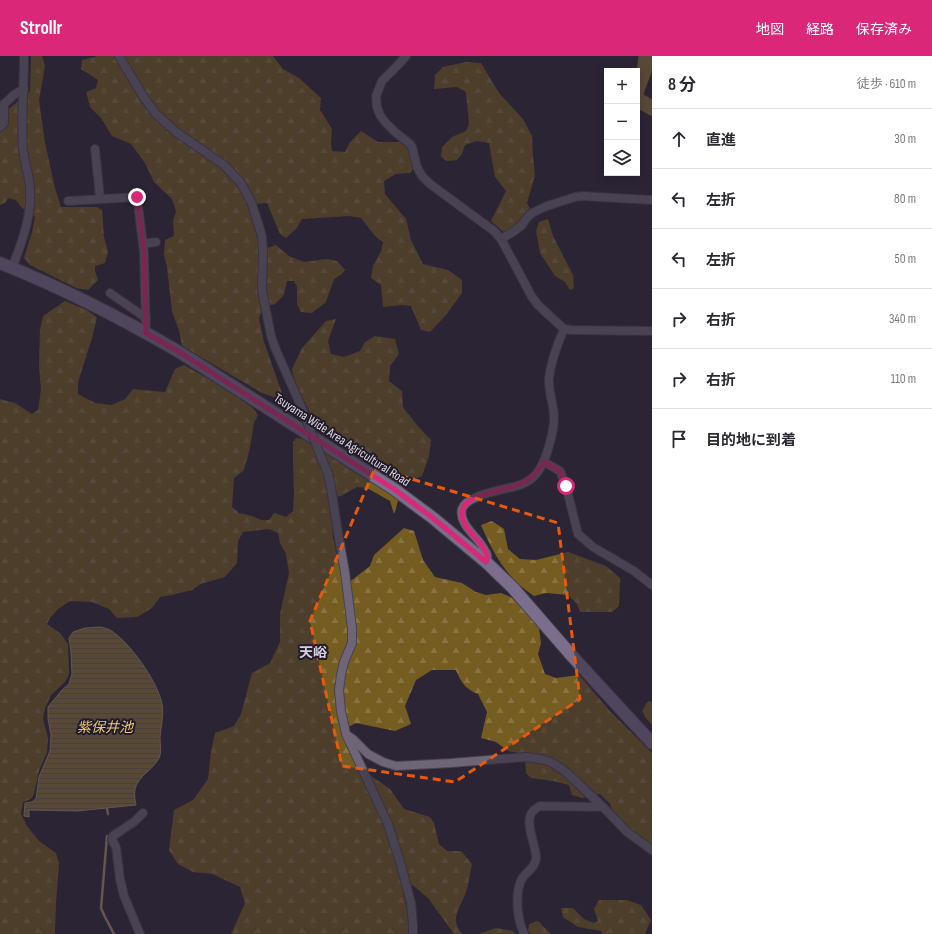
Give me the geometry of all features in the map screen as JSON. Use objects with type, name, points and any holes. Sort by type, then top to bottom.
[{"type":"street","points":[[12,268],[28,222],[30,200],[30,186],[23,149],[24,56]]},
{"type":"street","points":[[119,56],[142,96],[156,114],[176,132],[224,165],[241,183],[252,204],[262,236],[262,290],[271,336],[300,404],[330,482],[345,572],[352,628],[352,643],[344,662],[339,690],[341,711],[346,734],[388,824],[411,903],[413,934]]},
{"type":"street","points":[[406,56],[382,81],[376,96],[377,106],[380,115],[385,122],[412,147],[417,167],[422,176],[430,184],[494,231],[501,239],[532,297],[538,305],[564,329],[652,331]]},
{"type":"street","points":[[0,127],[4,123],[4,104],[14,94],[24,89]]},
{"type":"street","points":[[95,149],[100,198]]},
{"type":"street","points":[[501,239],[522,225],[532,214],[547,206],[575,197],[584,196],[652,200]]},
{"type":"street","points":[[68,201],[137,197],[144,253],[146,333]]},
{"type":"street","points":[[143,244],[156,242]]},
{"type":"street","name":"Tsuyama Wide Area Agricultural Road","points":[[0,263],[69,292],[181,353],[394,489],[433,518],[486,562],[513,588],[572,656],[652,743]]},
{"type":"street","points":[[110,293],[146,318]]},
{"type":"street","points":[[486,562],[487,556],[482,545],[465,525],[462,518],[462,510],[464,505],[470,500],[521,485],[530,480],[544,462],[552,433],[554,418],[549,393],[550,366],[564,329]]},
{"type":"street","points":[[544,462],[560,471],[566,486],[578,534],[593,547],[634,571],[652,585]]},
{"type":"street","points":[[346,734],[368,754],[383,762],[396,766],[526,757],[551,762],[566,772],[627,832],[652,850]]},
{"type":"street","points":[[524,934],[519,921],[517,892],[523,877],[534,865],[536,859],[529,825],[530,814],[533,810],[540,806],[603,807]]},
{"type":"street","points":[[140,934],[124,896],[120,879],[116,847],[112,840],[113,836],[136,821],[143,813]]},
{"type":"highlighted area","points":[[375,468],[558,523],[580,699],[455,782],[342,766],[310,621]]},
{"type":"green space","points":[[31,56],[42,56],[45,66],[39,100],[45,143],[55,188],[61,207],[97,207],[102,210],[104,237],[108,252],[105,263],[95,266],[98,280],[88,290],[76,288],[30,265],[24,258],[35,217],[21,207],[16,200],[8,198],[5,203],[0,205],[0,109],[10,108],[30,91]]},
{"type":"green space","points":[[96,56],[273,56],[283,69],[299,78],[321,98],[320,110],[332,129],[332,151],[345,152],[350,142],[361,131],[378,142],[402,142],[409,147],[414,166],[410,173],[396,174],[384,181],[385,194],[406,219],[411,240],[423,264],[448,270],[462,280],[462,293],[446,315],[430,332],[421,330],[411,306],[402,305],[383,307],[381,285],[371,278],[373,266],[381,251],[383,242],[375,236],[361,218],[350,216],[302,219],[296,229],[286,238],[280,234],[267,203],[255,204],[250,212],[257,237],[265,249],[276,245],[289,256],[304,262],[326,259],[337,261],[345,270],[334,279],[326,302],[312,313],[301,312],[297,304],[297,287],[294,281],[287,281],[284,295],[275,304],[262,308],[259,319],[264,342],[282,393],[277,398],[262,393],[182,346],[179,331],[172,311],[167,267],[164,255],[165,240],[174,236],[173,221],[176,211],[172,199],[154,182],[145,163],[131,144],[112,136],[101,118],[90,107],[86,92],[96,88],[98,80],[81,69],[82,60]]},
{"type":"green space","points":[[466,62],[481,63],[499,93],[523,119],[532,136],[535,175],[527,203],[530,209],[517,224],[505,233],[491,221],[506,191],[495,177],[489,143],[477,141],[465,145],[462,154],[457,160],[447,161],[441,157],[442,147],[452,137],[466,131],[469,124],[466,92],[457,87],[434,89],[435,75],[443,67]]},
{"type":"green space","points":[[548,219],[553,236],[573,275],[574,288],[570,290],[565,282],[555,276],[540,253],[536,231],[539,222]]},
{"type":"green space","points":[[65,301],[87,310],[97,318],[78,382],[78,394],[95,403],[112,405],[125,399],[133,389],[165,392],[175,369],[184,365],[225,388],[253,408],[258,415],[254,423],[250,448],[244,470],[234,478],[232,507],[239,513],[261,520],[269,520],[274,513],[286,517],[293,511],[293,442],[296,438],[304,439],[399,499],[394,514],[390,501],[367,488],[357,487],[341,496],[328,498],[332,513],[333,538],[343,582],[352,580],[370,566],[374,555],[404,528],[414,531],[423,560],[435,577],[462,583],[476,592],[486,595],[501,593],[515,599],[538,621],[541,643],[538,654],[545,674],[556,678],[579,675],[609,710],[652,753],[652,847],[634,833],[613,812],[610,804],[600,794],[582,798],[572,795],[569,785],[531,778],[526,773],[525,760],[518,753],[508,751],[496,742],[481,738],[487,712],[478,694],[464,685],[456,670],[432,670],[416,680],[405,706],[411,724],[395,731],[356,723],[342,730],[356,767],[390,789],[404,809],[430,817],[434,823],[439,844],[447,851],[461,851],[472,864],[467,889],[456,918],[456,923],[462,934],[454,934],[428,898],[411,884],[403,892],[409,920],[409,934],[231,934],[245,903],[240,887],[212,874],[193,872],[178,864],[169,850],[174,810],[193,800],[208,779],[211,751],[215,733],[234,726],[241,714],[252,673],[270,663],[280,642],[280,614],[289,573],[286,554],[280,543],[278,533],[269,529],[243,532],[238,541],[237,563],[225,577],[201,584],[192,590],[160,597],[152,608],[137,617],[117,618],[109,609],[92,602],[70,601],[58,609],[50,618],[47,624],[60,633],[68,644],[69,674],[65,682],[51,695],[45,708],[43,719],[48,738],[47,752],[39,771],[34,794],[31,799],[23,802],[21,814],[27,826],[39,841],[56,853],[59,863],[55,934],[0,934],[0,399],[15,403],[32,414],[38,410],[41,390],[39,365],[40,330],[43,316]]},
{"type":"green space","points":[[336,319],[328,341],[331,354],[344,357],[360,351],[365,342],[375,336],[395,339],[399,354],[390,366],[389,381],[402,391],[403,407],[431,440],[429,456],[422,476],[410,481],[403,487],[319,431],[295,383],[292,369],[302,348],[326,321]]},
{"type":"green space","points":[[492,521],[504,529],[508,549],[520,559],[536,560],[568,552],[606,566],[620,578],[619,606],[612,612],[580,612],[577,604],[568,595],[546,593],[534,596],[516,582],[496,555],[481,525]]},
{"type":"green space","points":[[648,701],[652,702],[652,725],[642,711]]},
{"type":"green space","points":[[599,900],[627,900],[641,905],[651,920],[645,934],[602,934],[601,931],[578,927],[563,917],[561,908],[573,908],[584,919],[594,923],[598,921],[594,909]]},
{"type":"green space","points":[[538,921],[551,934],[530,934],[528,931],[529,924]]},
{"type":"green space","points":[[496,928],[513,931],[515,934],[479,934]]},
{"type":"water","name":"紫保井池","points":[[101,627],[118,635],[126,643],[142,663],[155,685],[163,708],[160,756],[137,784],[135,789],[136,805],[77,811],[29,810],[29,817],[24,816],[25,803],[32,802],[36,799],[39,777],[50,751],[51,735],[48,719],[48,707],[69,684],[72,674],[69,638],[73,632],[85,628]]},
{"type":"waterway","points":[[640,82],[644,71],[646,56]]},
{"type":"waterway","points":[[640,101],[652,108]]},
{"type":"waterway","name":"紫保井池","points":[[107,809],[108,814]]},
{"type":"waterway","points":[[107,836],[101,908],[114,934]]},
{"type":"district","name":"天峪","points":[[313,652]]},
{"type":"route","points":[[137,197],[144,253],[146,333],[181,353],[394,489],[433,518],[486,562],[487,556],[482,545],[465,525],[462,518],[462,510],[464,505],[470,500],[481,496],[521,485],[530,480],[544,462],[560,471],[566,486]]}]
